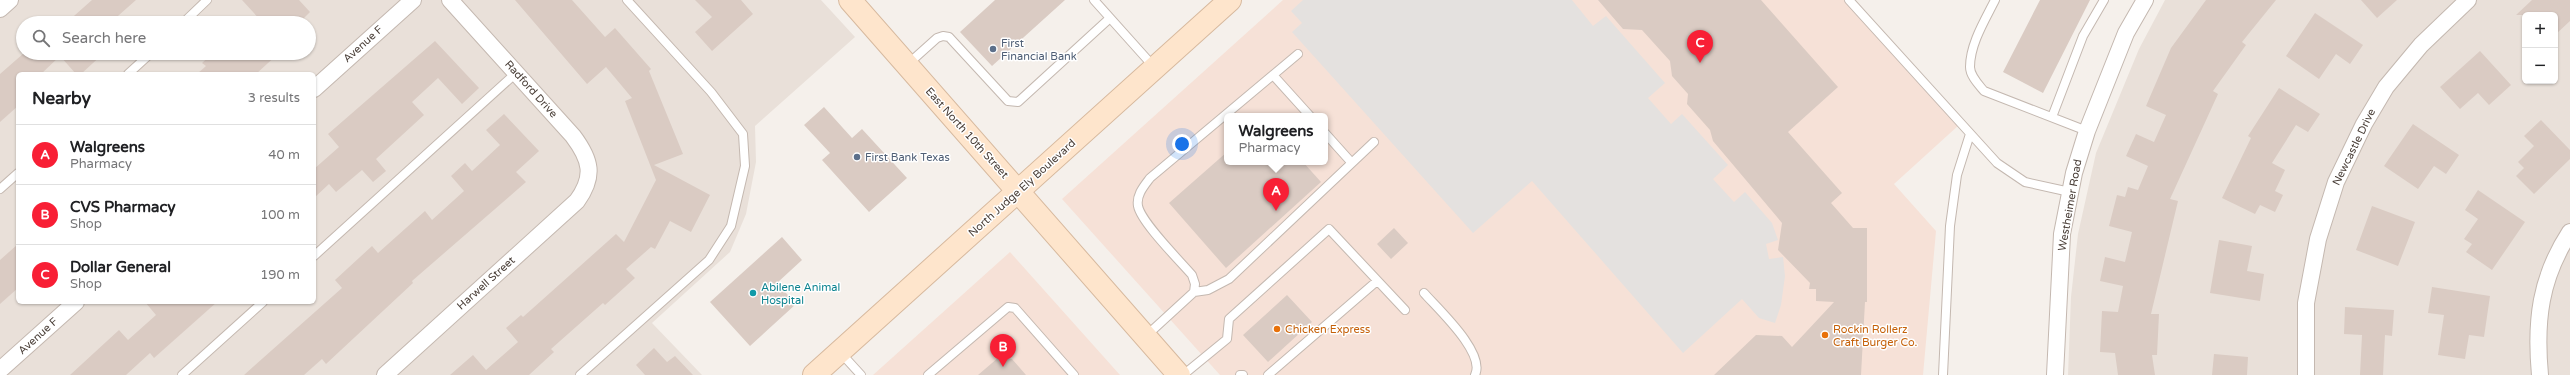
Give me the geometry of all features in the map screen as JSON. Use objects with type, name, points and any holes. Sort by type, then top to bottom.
[{"type":"main road","name":"East North 10th Street","points":[[850,0],[1179,375]]},
{"type":"main road","name":"North Judge Ely Boulevard","points":[[814,375],[1230,0]]},
{"type":"street","points":[[0,9],[10,0]]},
{"type":"street","name":"Avenue F","points":[[316,87],[413,0]]},
{"type":"street","name":"Radford Drive","points":[[450,0],[584,150],[590,171],[586,189]]},
{"type":"street","name":"Westheimer Road","points":[[2055,375],[2062,234],[2070,192],[2086,131],[2126,33],[2145,0]]},
{"type":"street","name":"Newcastle Drive","points":[[2306,375],[2306,303],[2318,239],[2336,182],[2364,124],[2386,87],[2421,45],[2468,0]]},
{"type":"street","name":"Harwell Street","points":[[385,375],[577,201],[586,189]]},
{"type":"street","points":[[2540,375],[2536,338],[2542,295],[2560,248],[2570,232]]},
{"type":"street","name":"Avenue F","points":[[0,370],[74,304]]},
{"type":"lane","points":[[190,16],[207,0]]},
{"type":"lane","points":[[580,375],[709,260],[731,226],[745,166],[743,134],[711,92],[627,0]]},
{"type":"lane","points":[[1094,0],[1155,68]]},
{"type":"lane","points":[[1849,0],[1970,134],[2010,173],[2025,182],[2070,192]]},
{"type":"lane","points":[[1995,0],[1977,37],[1969,68],[1976,82],[1984,91],[2086,131]]},
{"type":"lane","points":[[2052,117],[2083,36],[2104,0]]},
{"type":"lane","points":[[907,65],[937,38],[943,36],[949,37],[1008,101],[1013,103],[1018,102],[1110,18]]},
{"type":"lane","points":[[1228,113],[1298,54]]},
{"type":"lane","points":[[130,72],[143,60]]},
{"type":"lane","points":[[316,254],[516,73]]},
{"type":"lane","points":[[1273,75],[1307,113]]},
{"type":"lane","points":[[1194,292],[1195,284],[1192,275],[1142,216],[1137,204],[1140,191],[1150,178],[1224,116]]},
{"type":"lane","points":[[1943,375],[1950,226],[1957,175],[1970,134]]},
{"type":"lane","points":[[1328,136],[1351,162]]},
{"type":"lane","points":[[1146,336],[1194,292],[1208,290],[1229,279],[1351,162],[1374,142]]},
{"type":"lane","points":[[0,189],[16,175]]},
{"type":"lane","points":[[1183,375],[1227,339],[1229,319],[1329,229],[1405,310]]},
{"type":"lane","points":[[1268,375],[1377,281]]},
{"type":"lane","points":[[1424,293],[1467,341],[1475,356],[1475,375]]},
{"type":"lane","points":[[182,375],[261,304]]},
{"type":"lane","points":[[928,375],[1008,307],[1015,308],[1074,375]]},
{"type":"lane","points":[[840,351],[861,375]]},
{"type":"shaded area","points":[[0,0],[821,0],[855,37],[755,126],[756,162],[746,214],[730,252],[652,323],[702,375],[0,375]]},
{"type":"shaded area","points":[[1283,0],[1846,0],[1959,125],[1894,184],[1936,231],[1923,375],[1220,375],[1062,199]]},
{"type":"shaded area","points":[[1303,0],[1572,0],[1593,26],[1606,16],[1665,83],[1648,98],[1671,124],[1682,114],[1728,165],[1713,179],[1734,202],[1745,192],[1772,223],[1778,240],[1766,244],[1769,259],[1783,257],[1785,276],[1781,305],[1775,323],[1759,318],[1742,299],[1683,353],[1532,181],[1473,233],[1292,32],[1302,23],[1291,11]]},
{"type":"shaded area","points":[[2165,0],[2570,0],[2570,375],[2068,375],[2071,297],[2078,234],[2096,153],[2139,49]]},
{"type":"shaded area","points":[[1010,252],[1120,375],[873,375]]},
{"type":"building","points":[[92,0],[136,0],[118,16],[74,16]]},
{"type":"building","points":[[242,0],[299,0],[310,12],[306,16],[257,16]]},
{"type":"building","points":[[515,0],[572,0],[605,37],[615,28],[651,69],[649,71],[683,154],[654,165],[710,195],[691,232],[670,221],[655,249],[651,247],[626,269],[635,278],[605,305],[603,303],[551,349],[554,352],[529,375],[450,375],[473,355],[486,370],[518,342],[506,328],[521,315],[523,317],[616,234],[624,242],[656,180],[625,101],[632,98],[606,67],[587,84]]},
{"type":"building","points":[[695,0],[741,0],[753,14],[712,51],[695,32],[712,17]]},
{"type":"building","name":"First Financial Bank","points":[[995,0],[1065,0],[992,66],[960,32]]},
{"type":"building","points":[[1598,0],[1761,0],[1838,87],[1788,132],[1842,193],[1831,203],[1853,228],[1867,228],[1867,302],[1865,302],[1861,375],[1714,375],[1756,335],[1782,336],[1792,347],[1834,302],[1816,301],[1816,289],[1809,289],[1810,283],[1778,250],[1782,223],[1713,141],[1710,130],[1687,104],[1688,94],[1672,76],[1670,61],[1642,30],[1623,29]]},
{"type":"building","points":[[2040,0],[2090,0],[2043,93],[2003,72]]},
{"type":"building","points":[[2206,0],[2276,0],[2242,42],[2246,45],[2213,91],[2218,94],[2170,199],[2178,201],[2151,314],[2159,314],[2157,355],[2152,355],[2155,375],[2118,375],[2115,353],[2100,352],[2102,311],[2118,312],[2123,286],[2100,281],[2105,257],[2125,262],[2132,232],[2109,226],[2117,195],[2125,197],[2128,187],[2138,190],[2148,166],[2126,156],[2136,134],[2154,142],[2166,115],[2146,106],[2171,48]]},
{"type":"building","points":[[2361,0],[2397,0],[2377,18]]},
{"type":"building","points":[[2532,0],[2570,0],[2570,21],[2558,32],[2558,12],[2522,12],[2522,15],[2516,15]]},
{"type":"building","points":[[2315,13],[2363,45],[2350,64],[2336,54],[2319,79],[2286,56]]},
{"type":"building","points":[[435,41],[479,88],[462,104],[438,78],[412,102],[424,115],[376,159],[386,171],[373,182],[362,170],[336,192],[329,184],[316,196],[316,167],[339,147],[328,134]]},
{"type":"building","points":[[2480,51],[2511,85],[2489,105],[2478,93],[2460,109],[2440,87]]},
{"type":"building","points":[[16,60],[56,60],[43,72],[16,72],[16,108],[0,122],[0,74]]},
{"type":"building","points":[[64,60],[96,60],[83,72],[74,72]]},
{"type":"building","points":[[205,60],[271,60],[258,72],[199,72],[206,66],[202,63]]},
{"type":"building","points":[[2279,88],[2320,114],[2308,132],[2296,125],[2272,163],[2285,170],[2275,191],[2283,195],[2275,212],[2260,205],[2255,214],[2222,198],[2251,138],[2248,136]]},
{"type":"building","name":"First Bank Texas","points":[[824,107],[852,138],[862,129],[907,178],[869,212],[822,160],[830,153],[804,125]]},
{"type":"building","points":[[504,114],[539,151],[516,172],[526,182],[412,281],[413,283],[326,364],[322,359],[304,375],[244,375],[342,288],[335,280],[372,246],[378,253],[425,211],[432,220],[464,191],[451,176],[465,163],[472,171],[500,145],[486,130]]},
{"type":"building","points":[[2541,120],[2570,150],[2570,159],[2534,194],[2516,176],[2524,168],[2518,162],[2534,146],[2524,136]]},
{"type":"building","points":[[2413,124],[2459,155],[2446,174],[2434,166],[2418,189],[2384,166]]},
{"type":"building","points":[[1224,155],[1224,165],[1306,165],[1321,182],[1226,268],[1169,203]]},
{"type":"building","points":[[2478,190],[2525,222],[2492,270],[2466,252],[2472,244],[2464,239],[2478,219],[2465,210]]},
{"type":"building","points":[[2372,206],[2415,222],[2398,266],[2356,250]]},
{"type":"building","points":[[1394,228],[1408,243],[1391,259],[1377,244]]},
{"type":"building","name":"Abilene Animal Hospital","points":[[782,237],[802,260],[777,283],[796,304],[750,346],[710,302]]},
{"type":"building","points":[[2219,240],[2252,246],[2247,271],[2264,274],[2260,301],[2210,293]]},
{"type":"building","points":[[16,246],[16,290],[0,304],[0,260]]},
{"type":"building","points":[[2432,287],[2490,296],[2484,337],[2469,335],[2465,359],[2438,355],[2444,315],[2428,313]]},
{"type":"building","name":"Chicken Express","points":[[1287,295],[1312,322],[1268,362],[1243,335]]},
{"type":"building","points":[[147,304],[215,304],[154,358],[150,353],[126,375],[70,375],[119,330],[128,340],[156,315]]},
{"type":"building","points":[[2345,307],[2394,310],[2392,336],[2385,335],[2383,375],[2360,375],[2362,335],[2344,334]]},
{"type":"building","points":[[654,348],[667,362],[675,356],[693,375],[645,375],[636,365]]},
{"type":"building","points":[[2214,354],[2248,357],[2247,375],[2212,375]]},
{"type":"building","points":[[999,357],[1012,359],[1026,375],[978,375]]},
{"type":"place","name":"First Financial Bank","points":[[993,49]]},
{"type":"place","name":"Dollar General","points":[[1700,63]]},
{"type":"place","name":"First Bank Texas","points":[[857,157]]},
{"type":"place","name":"Walgreens","points":[[1276,211]]},
{"type":"place","name":"Abilene Animal Hospital","points":[[753,293]]},
{"type":"place","name":"Chicken Express","points":[[1277,329]]},
{"type":"place","name":"Rockin Rollerz Craft Burger Co.","points":[[1825,335]]},
{"type":"place","name":"CVS Pharmacy","points":[[1003,367]]}]
